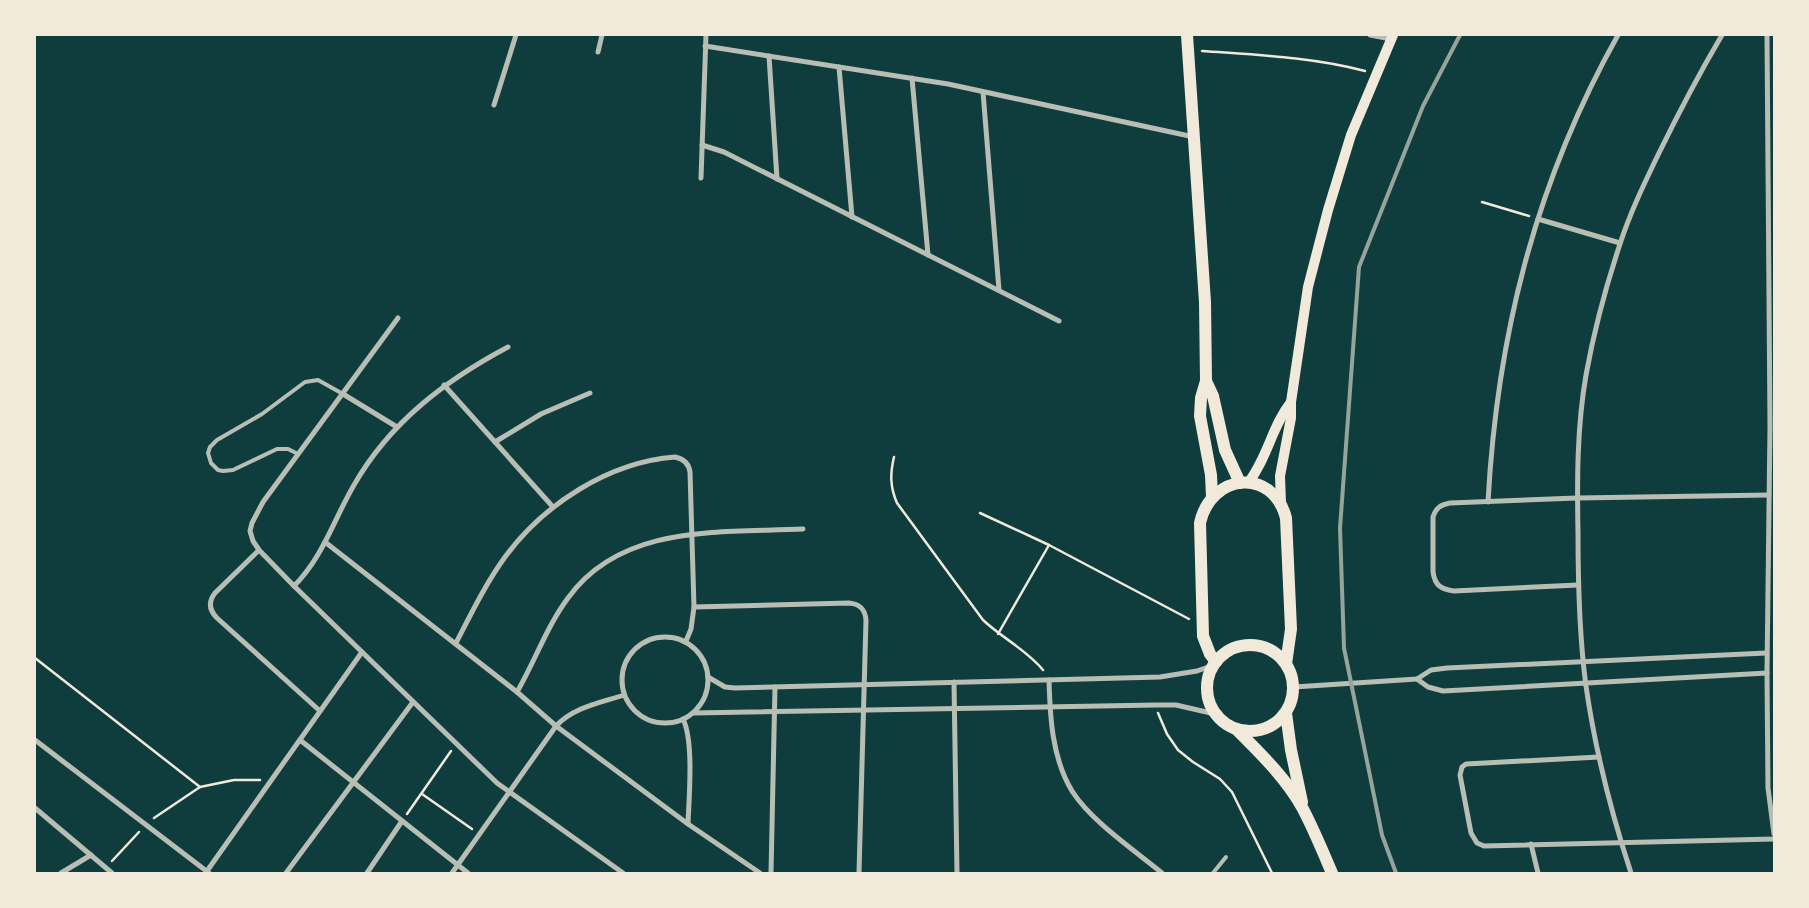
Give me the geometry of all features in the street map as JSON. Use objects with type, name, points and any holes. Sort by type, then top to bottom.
[{"type":"main road","points":[[1187,35],[1204,276],[1206,381],[1201,398],[1200,416],[1212,475],[1212,497]]},
{"type":"main road","points":[[1286,664],[1290,640],[1290,618],[1286,518],[1281,503],[1280,476],[1291,418],[1291,402],[1301,322],[1312,270],[1351,135],[1392,37]]},
{"type":"main road","points":[[1206,381],[1213,396],[1225,450],[1244,483]]},
{"type":"main road","points":[[1244,483],[1262,462],[1282,414],[1291,402]]},
{"type":"main road","points":[[1215,664],[1205,646],[1202,626],[1200,523],[1202,513],[1212,497],[1225,488],[1244,483],[1264,487],[1281,503]]},
{"type":"main road","points":[[1235,729],[1254,731],[1272,726],[1286,712],[1291,702],[1294,687],[1291,673],[1286,664],[1274,652],[1259,646],[1243,646],[1228,651],[1215,664],[1210,672],[1207,686],[1209,700],[1215,714],[1235,729],[1267,761],[1303,809]]},
{"type":"main road","points":[[1286,712],[1290,750],[1303,809],[1332,873]]},
{"type":"street","points":[[494,105],[516,35]]},
{"type":"street","points":[[598,52],[602,35]]},
{"type":"street","points":[[701,178],[706,35]]},
{"type":"street","points":[[1370,35],[1392,37]]},
{"type":"street","points":[[1488,502],[1492,435],[1502,360],[1523,267],[1568,136],[1587,94],[1618,35]]},
{"type":"street","points":[[1631,873],[1599,757],[1586,683],[1578,585],[1577,498],[1579,435],[1586,375],[1620,243],[1642,187],[1661,148],[1695,81],[1722,35]]},
{"type":"street","points":[[1767,35],[1769,495],[1766,673],[1768,788],[1774,834]]},
{"type":"street","points":[[705,46],[912,78],[1194,137]]},
{"type":"street","points":[[769,56],[777,179]]},
{"type":"street","points":[[839,67],[852,217]]},
{"type":"street","points":[[912,78],[928,254]]},
{"type":"street","points":[[983,92],[999,290]]},
{"type":"street","points":[[702,146],[724,152],[1059,321]]},
{"type":"street","points":[[1538,219],[1620,243]]},
{"type":"street","points":[[398,318],[263,502],[252,523],[250,531],[253,541],[259,550],[294,586],[490,777],[508,792],[623,873]]},
{"type":"street","points":[[294,586],[312,565],[355,483],[373,455],[397,427],[418,406],[444,385],[475,364],[508,347]]},
{"type":"street","points":[[444,385],[553,507]]},
{"type":"street","points":[[495,442],[540,414],[590,393]]},
{"type":"street","points":[[343,394],[397,427]]},
{"type":"street","points":[[456,643],[492,576],[505,556],[521,537],[553,507],[600,478],[646,462],[675,457],[684,460],[690,468],[694,619],[686,642]]},
{"type":"street","points":[[1578,585],[1444,590],[1434,580],[1433,572],[1433,517],[1435,510],[1443,504],[1450,503],[1577,498],[1769,495]]},
{"type":"street","points":[[517,692],[552,622],[568,597],[588,576],[611,559],[637,546],[664,538],[692,534],[803,529]]},
{"type":"street","points":[[325,542],[456,643],[556,726],[756,872]]},
{"type":"street","points":[[259,550],[215,593],[212,597],[210,608],[217,618],[320,711]]},
{"type":"street","points":[[694,607],[855,604],[862,608],[866,616],[859,873]]},
{"type":"street","points":[[660,636],[673,637],[695,648],[702,657],[708,677],[705,697],[693,713],[683,719],[660,723],[638,714],[630,706],[624,695],[621,682],[628,657],[636,647],[647,640],[660,636]]},
{"type":"street","points":[[35,740],[208,872],[362,652]]},
{"type":"street","points":[[1294,687],[1417,679],[1439,668],[1766,653]]},
{"type":"street","points":[[708,677],[725,687],[864,685],[1160,677],[1189,673],[1215,664]]},
{"type":"street","points":[[1417,679],[1428,687],[1443,691],[1766,673]]},
{"type":"street","points":[[1049,680],[1050,707],[1056,749],[1062,772],[1072,792],[1100,822],[1162,873]]},
{"type":"street","points":[[954,682],[957,873]]},
{"type":"street","points":[[771,873],[776,711],[775,687]]},
{"type":"street","points":[[452,873],[556,726],[574,711],[624,695]]},
{"type":"street","points":[[286,873],[413,702]]},
{"type":"street","points":[[693,713],[1156,705],[1195,708],[1215,714]]},
{"type":"street","points":[[683,719],[689,733],[688,824]]},
{"type":"street","points":[[300,740],[468,873]]},
{"type":"street","points":[[1599,757],[1470,763],[1462,767],[1460,775],[1474,840],[1484,846],[1774,839]]},
{"type":"street","points":[[35,808],[112,873]]},
{"type":"street","points":[[367,873],[402,822]]},
{"type":"street","points":[[1531,844],[1538,873]]},
{"type":"street","points":[[61,873],[91,855]]},
{"type":"lane","points":[[298,454],[288,449],[277,449],[234,470],[223,472],[210,463],[208,453],[217,440],[262,414],[309,380],[322,381],[343,394]]},
{"type":"lane","points":[[1213,873],[1226,857]]},
{"type":"path","points":[[1188,50],[1281,56],[1341,65],[1376,74]]},
{"type":"path","points":[[1482,202],[1538,219]]},
{"type":"path","points":[[894,457],[890,479],[893,496],[897,503],[972,608],[998,634],[1030,656],[1049,680]]},
{"type":"path","points":[[980,513],[1049,546],[1202,626]]},
{"type":"path","points":[[998,634],[1049,546]]},
{"type":"path","points":[[35,658],[200,787]]},
{"type":"path","points":[[1156,705],[1167,734],[1178,750],[1220,779],[1232,792],[1272,873]]},
{"type":"path","points":[[402,822],[456,744]]},
{"type":"path","points":[[106,868],[145,824],[200,787],[234,780],[270,781]]},
{"type":"path","points":[[422,794],[479,834]]},
{"type":"railway","points":[[1396,873],[1382,835],[1344,648],[1340,528],[1359,267],[1423,106],[1460,35]]}]
